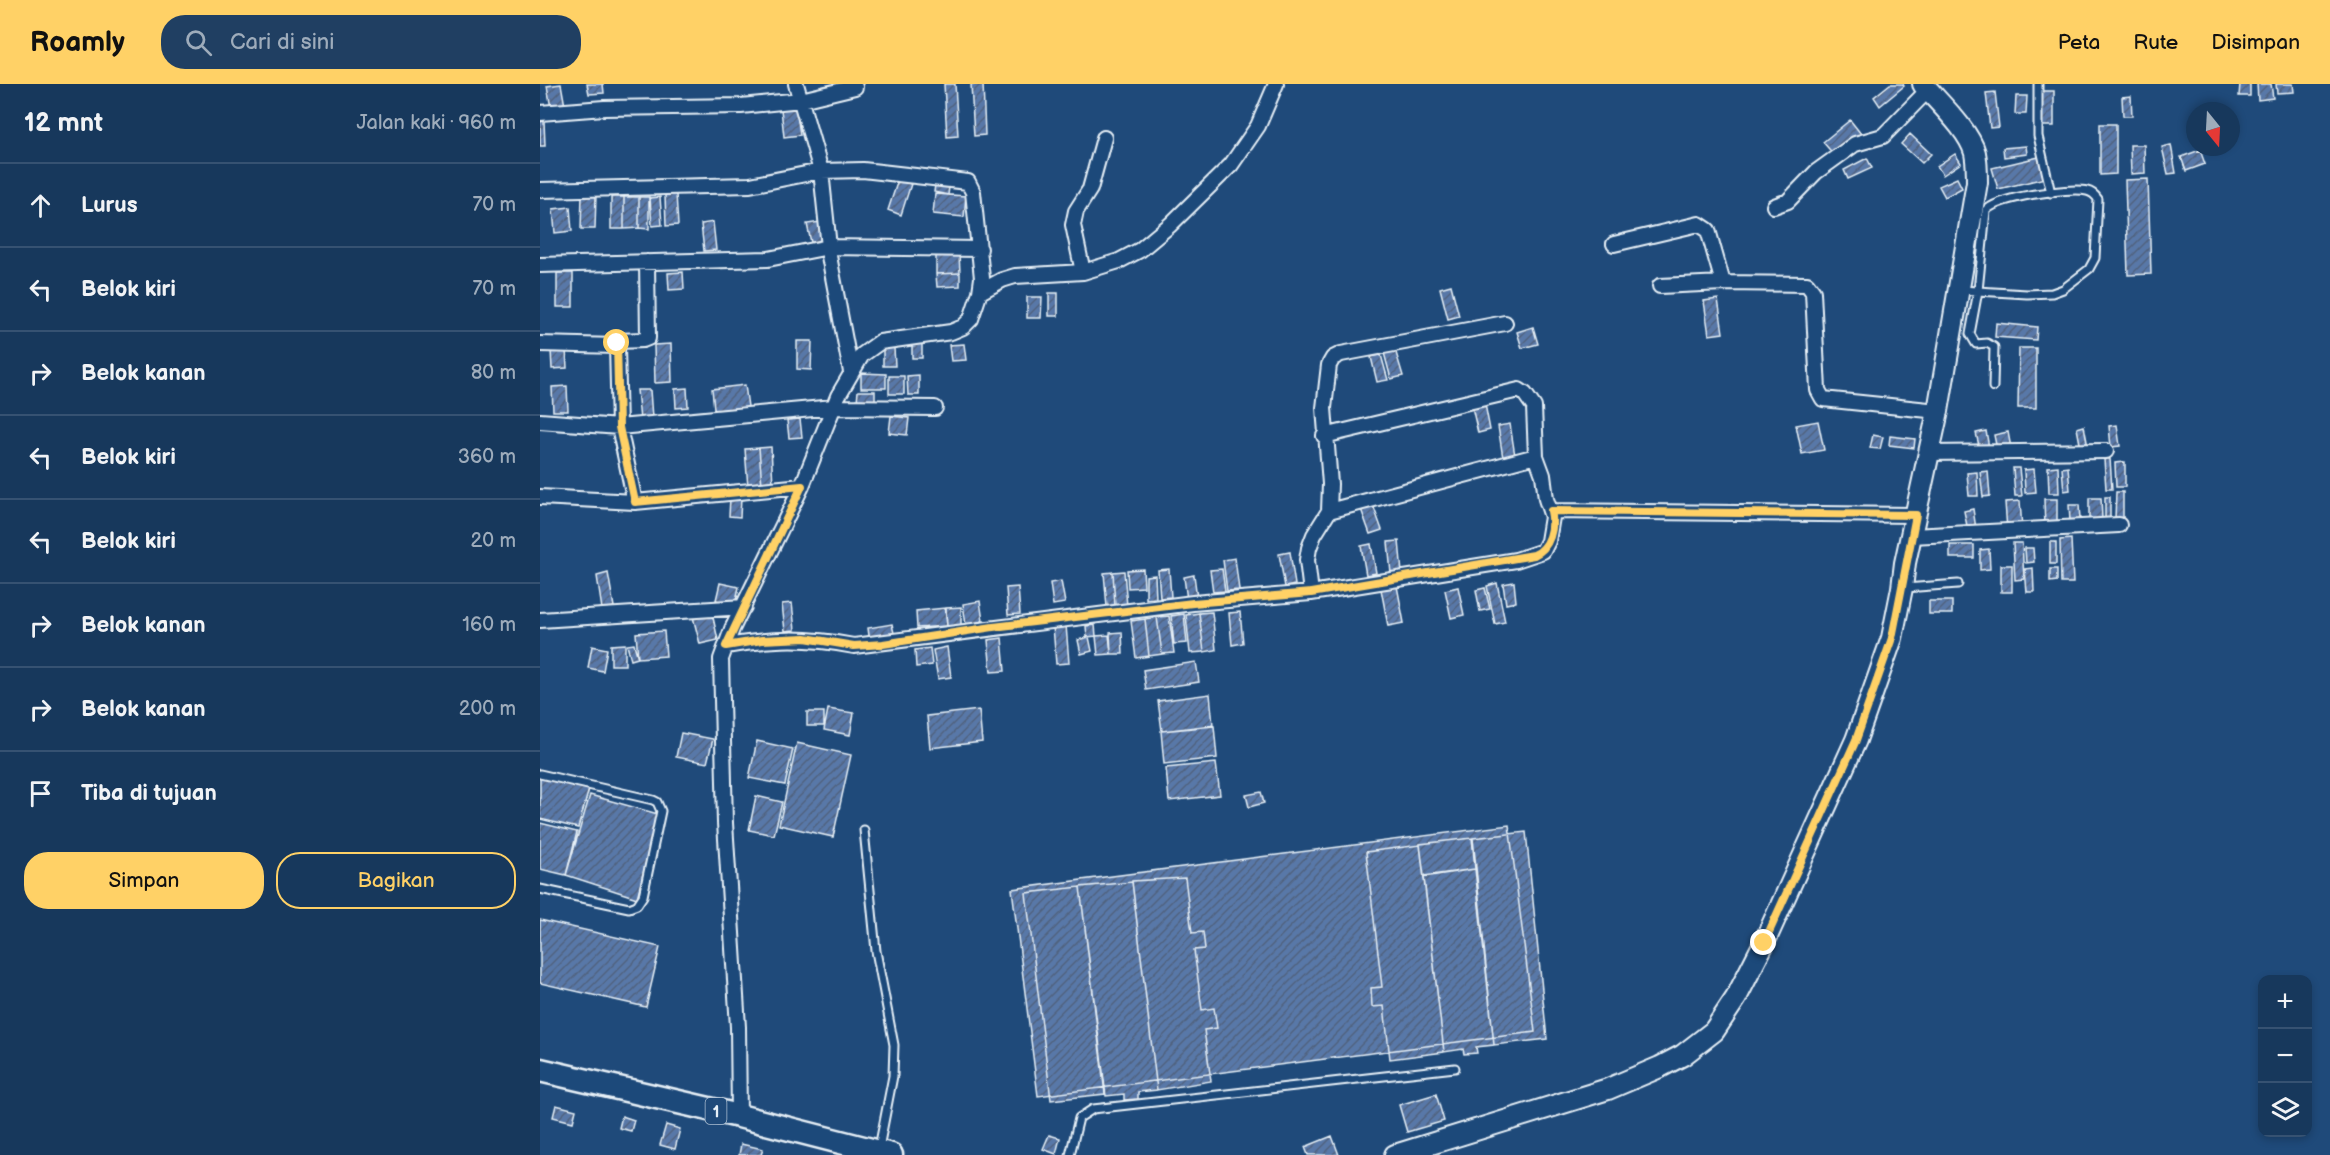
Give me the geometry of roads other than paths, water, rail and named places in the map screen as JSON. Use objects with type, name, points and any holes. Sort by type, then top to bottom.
[{"type":"highway","name":"1","points":[[540,1070],[739,1116],[885,1154]]},
{"type":"highway","name":"1","points":[[540,1085],[736,1130],[827,1155]]},
{"type":"main road","points":[[1395,1155],[1608,1089],[1683,1055],[1714,1031],[1736,998],[1764,943],[1856,740],[1892,638],[1928,453],[1968,291],[1977,182],[1975,153],[1969,138],[1925,87]]},
{"type":"street","points":[[795,84],[821,171],[829,256],[851,372]]},
{"type":"street","points":[[981,292],[1002,280],[1015,276],[1083,272],[1119,261],[1140,250],[1170,225],[1231,165],[1258,126],[1276,84]]},
{"type":"street","points":[[540,112],[604,108],[741,106],[801,100],[855,87]]},
{"type":"street","points":[[1774,206],[1788,201],[1816,172],[1855,144],[1883,136],[1925,87]]},
{"type":"street","points":[[1083,272],[1072,225],[1076,211],[1090,189],[1104,138]]},
{"type":"street","points":[[540,190],[750,185],[821,171],[863,170],[968,182],[973,192],[980,249],[981,292],[971,319],[963,327],[951,332],[880,342],[862,356],[851,372],[834,407],[802,486],[721,659],[725,823],[738,1027],[739,1116]]},
{"type":"street","points":[[1614,244],[1699,224],[1703,225],[1708,230],[1723,283]]},
{"type":"street","points":[[540,265],[768,259],[829,248],[980,249]]},
{"type":"street","points":[[635,502],[619,427],[617,346],[618,341],[648,338],[647,262]]},
{"type":"street","points":[[1660,286],[1802,282],[1811,287],[1818,390],[1823,399],[1938,411]]},
{"type":"street","points":[[1311,593],[1307,567],[1309,548],[1329,511],[1330,484],[1324,436],[1324,408],[1329,365],[1333,358],[1363,349],[1505,323]]},
{"type":"street","points":[[540,344],[617,346]]},
{"type":"street","points":[[726,646],[762,640],[805,638],[854,646],[1169,606],[1311,593],[1534,555],[1543,551],[1547,546],[1552,524],[1551,511],[1536,456],[1534,407],[1525,394],[1519,390],[1324,436]]},
{"type":"street","points":[[540,421],[619,427],[834,407],[935,408]]},
{"type":"street","points":[[1928,453],[2106,451]]},
{"type":"street","points":[[1329,511],[1536,456]]},
{"type":"street","points":[[540,497],[635,502],[802,486]]},
{"type":"street","points":[[1551,511],[1916,515]]},
{"type":"street","points":[[1912,536],[2119,525]]},
{"type":"street","points":[[540,620],[744,607]]},
{"type":"lane","points":[[2038,84],[2038,136],[2051,193]]},
{"type":"lane","points":[[1968,291],[2027,294],[2052,293],[2063,289],[2089,269],[2095,258],[2098,199],[2094,194],[2085,190],[2010,199],[1989,207],[1968,291],[1970,334],[1976,344],[1987,343],[1994,347],[1993,387]]},
{"type":"lane","points":[[1902,588],[1958,584]]},
{"type":"lane","points":[[540,774],[653,800],[657,802],[661,811],[643,896],[637,905],[629,908],[540,889]]},
{"type":"lane","points":[[864,830],[876,951],[894,1045],[885,1154]]},
{"type":"lane","points":[[1070,1155],[1079,1118],[1093,1109],[1455,1068]]}]
